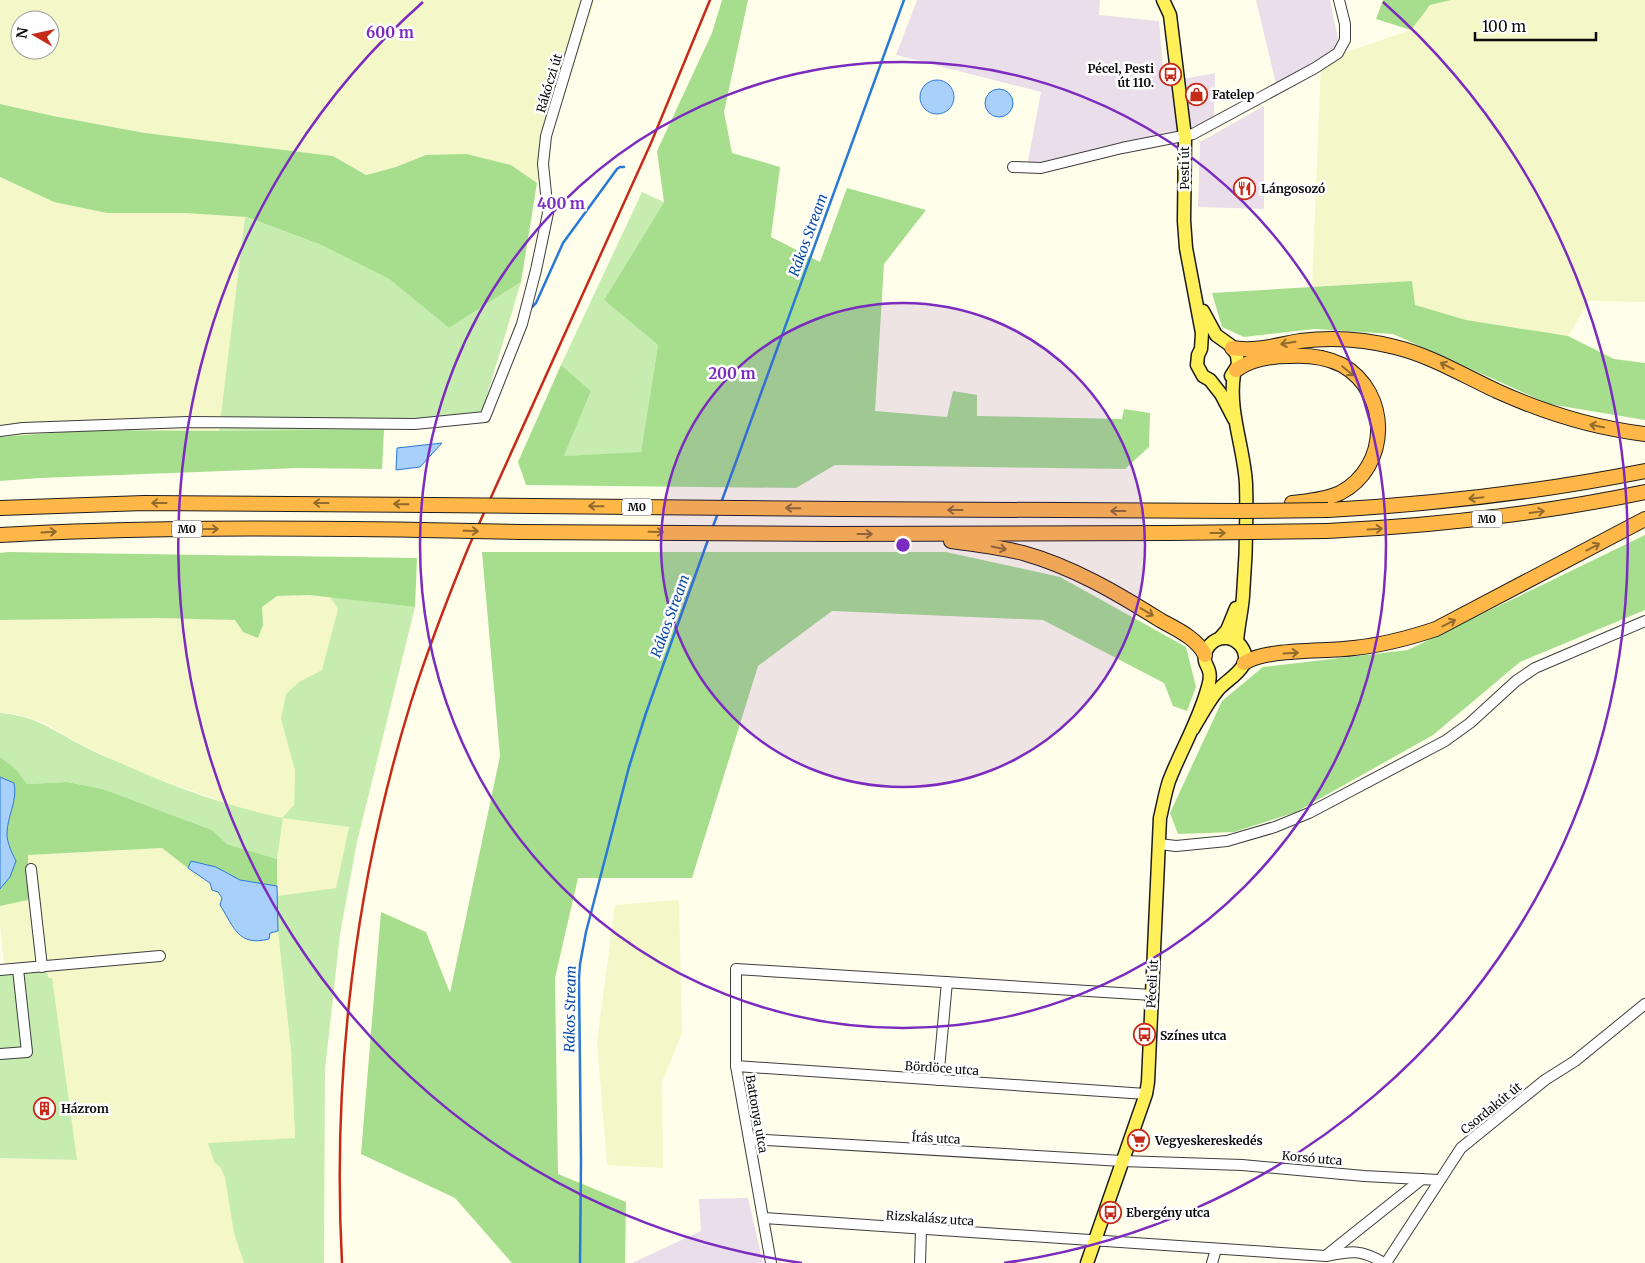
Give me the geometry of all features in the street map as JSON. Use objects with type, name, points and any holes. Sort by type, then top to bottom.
[{"type":"highway","points":[[1228,345],[1256,349],[1330,339],[1380,344],[1426,357],[1498,391],[1550,412],[1594,426],[1645,434]]},
{"type":"highway","points":[[1235,372],[1248,362],[1283,356],[1309,356],[1330,360],[1350,371],[1361,382],[1374,403],[1379,424],[1377,448],[1373,458],[1361,478],[1339,493],[1328,498],[1240,511]]},
{"type":"highway","name":"M0","points":[[0,508],[144,503],[1167,511],[1328,510],[1485,497],[1571,485],[1645,471]]},
{"type":"highway","name":"M0","points":[[0,535],[70,531],[178,529],[832,534],[1327,531],[1488,518],[1572,506],[1645,492]]},
{"type":"highway","points":[[1244,663],[1251,659],[1271,654],[1329,651],[1400,641],[1436,629],[1645,519]]},
{"type":"highway","points":[[898,534],[997,547],[1023,553],[1057,565],[1095,582],[1155,616],[1193,640],[1199,645],[1205,655]]},
{"type":"main road","name":"Pesti út","points":[[1154,0],[1167,23],[1172,42]]},
{"type":"main road","name":"Pesti út","points":[[1163,0],[1170,15],[1185,137],[1184,221],[1188,260],[1195,293]]},
{"type":"main road","points":[[1195,293],[1212,330],[1228,345],[1238,359],[1232,386],[1234,420]]},
{"type":"main road","points":[[1195,293],[1202,333],[1198,365],[1203,376],[1219,382],[1235,372]]},
{"type":"main road","points":[[1201,349],[1211,342],[1228,345]]},
{"type":"main road","points":[[1210,380],[1221,394],[1234,420],[1239,437],[1246,484],[1246,549],[1237,642]]},
{"type":"main road","points":[[1193,729],[1209,686],[1209,670],[1205,655],[1210,644],[1220,638],[1231,621],[1244,579]]},
{"type":"main road","points":[[1193,729],[1217,691],[1242,669],[1244,663],[1244,651],[1237,642],[1220,638]]},
{"type":"main road","points":[[1209,670],[1219,677],[1231,677]]},
{"type":"main road","name":"Péceli út","points":[[1087,1263],[1146,1094],[1160,818],[1174,769],[1193,729]]},
{"type":"street","name":"Rákóczi út","points":[[0,431],[23,428],[188,422],[415,424],[485,417],[522,324],[536,270],[548,212],[543,164],[546,136],[587,0]]},
{"type":"street","points":[[1013,168],[1041,168],[1122,148],[1193,134],[1315,68],[1338,53],[1345,40],[1345,24],[1339,0]]},
{"type":"street","points":[[1159,844],[1176,846],[1227,841],[1275,828],[1308,813],[1444,740],[1470,723],[1516,681],[1535,668],[1645,622]]},
{"type":"street","points":[[31,869],[42,967]]},
{"type":"street","points":[[0,970],[160,956]]},
{"type":"street","points":[[0,1054],[27,1052],[18,969]]},
{"type":"street","name":"Battonya utca","points":[[771,1263],[736,1066],[736,969],[947,982]]},
{"type":"street","points":[[938,1080],[947,982],[1152,995]]},
{"type":"street","name":"Csordakút út","points":[[1385,1263],[1461,1148],[1545,1080],[1575,1061],[1645,1004]]},
{"type":"street","name":"Bördöce utca","points":[[736,1066],[1146,1094]]},
{"type":"street","name":"Írás utca","points":[[749,1139],[1122,1162]]},
{"type":"street","name":"Korsó utca","points":[[1122,1162],[1242,1165],[1364,1176],[1439,1180]]},
{"type":"street","points":[[1324,1259],[1422,1179]]},
{"type":"street","name":"Rizskalász utca","points":[[764,1218],[921,1230],[1094,1240]]},
{"type":"street","points":[[920,1263],[921,1230]]},
{"type":"street","points":[[1094,1240],[1324,1259],[1344,1252],[1367,1253],[1385,1263]]},
{"type":"street","points":[[1212,1263],[1216,1249]]},
{"type":"shaded area","points":[[917,0],[1100,0],[1099,15],[1159,21],[1164,80],[1215,73],[1214,116],[1198,125],[1050,163],[1027,166],[1041,92],[896,55]]},
{"type":"shaded area","points":[[1256,0],[1330,0],[1341,54],[1276,84]]},
{"type":"shaded area","points":[[1264,106],[1264,209],[1198,207],[1200,142]]},
{"type":"shaded area","points":[[748,1198],[763,1263],[632,1263],[701,1231],[699,1199]]},
{"type":"green space","points":[[0,0],[595,0],[537,183],[511,165],[426,155],[396,167],[366,175],[333,156],[145,133],[0,104]]},
{"type":"green space","points":[[722,0],[748,0],[724,112],[732,153],[780,167],[771,237],[820,262],[847,188],[926,210],[884,264],[875,411],[947,417],[953,391],[977,395],[977,416],[1122,419],[1124,409],[1150,413],[1149,447],[1125,469],[835,465],[796,488],[526,485],[518,462],[561,365],[591,391],[564,456],[641,452],[658,345],[604,300],[664,202],[657,151],[712,33]]},
{"type":"green space","points":[[1383,0],[1451,0],[1430,5],[1411,30],[1376,19]]},
{"type":"green space","points":[[1451,0],[1645,0],[1645,302],[1589,301],[1568,336],[1466,320],[1415,305],[1412,281],[1312,287],[1321,63],[1341,54],[1411,30],[1430,5]]},
{"type":"green space","points":[[0,104],[145,133],[333,156],[366,175],[396,167],[426,155],[466,154],[511,165],[537,183],[521,282],[449,328],[389,279],[319,244],[246,217],[186,213],[107,213],[54,202],[0,177]]},
{"type":"green space","points":[[0,177],[54,202],[245,217],[219,431],[88,430],[0,437]]},
{"type":"green space","points":[[642,192],[664,202],[604,300],[658,345],[641,453],[564,456],[591,391],[561,365]]},
{"type":"green space","points":[[245,217],[319,244],[389,279],[449,328],[521,282],[480,419],[384,429],[219,431]]},
{"type":"green space","points":[[1412,281],[1415,305],[1466,320],[1568,336],[1614,359],[1645,363],[1645,420],[1549,404],[1393,334],[1314,329],[1244,337],[1222,327],[1212,293]]},
{"type":"green space","points":[[384,429],[382,469],[298,468],[0,481],[0,437],[88,430]]},
{"type":"green space","points":[[1645,535],[1645,610],[1520,662],[1433,735],[1296,812],[1234,832],[1178,834],[1170,813],[1222,701],[1263,667],[1408,650]]},
{"type":"green space","points":[[482,552],[946,552],[1060,577],[1186,647],[1196,687],[1187,711],[1173,706],[1164,683],[1043,620],[832,611],[758,666],[692,878],[578,878],[555,978],[558,1174],[626,1202],[625,1263],[512,1263],[455,1198],[361,1154],[381,912],[426,932],[450,993],[500,756]]},
{"type":"green space","points":[[0,553],[417,558],[415,607],[309,595],[277,596],[262,607],[263,625],[258,638],[243,632],[235,620],[158,618],[0,620]]},
{"type":"green space","points":[[309,595],[330,597],[338,609],[322,671],[299,682],[286,694],[281,719],[295,771],[294,805],[283,817],[349,827],[336,888],[277,896],[277,859],[282,818],[245,810],[142,773],[82,745],[42,722],[15,714],[0,713],[0,620],[215,619],[235,620],[243,632],[263,625],[262,607],[277,596]]},
{"type":"green space","points":[[330,597],[415,607],[357,842],[340,934],[325,1070],[324,1263],[244,1263],[234,1233],[225,1178],[221,1168],[214,1162],[208,1143],[295,1138],[291,1050],[278,931],[277,896],[336,888],[349,827],[283,818],[277,859],[227,844],[212,830],[103,789],[67,782],[27,784],[16,769],[0,757],[0,713],[34,720],[94,751],[177,786],[219,801],[282,818],[294,805],[295,771],[281,719],[286,694],[299,682],[322,670],[338,609]]},
{"type":"green space","points":[[0,757],[16,769],[27,784],[67,782],[103,789],[212,830],[227,844],[277,859],[277,886],[240,880],[216,867],[191,862],[188,868],[162,848],[28,855],[28,900],[0,906],[0,889],[16,861],[7,834],[14,796],[13,783],[0,777]]},
{"type":"green space","points":[[162,848],[210,883],[218,892],[234,930],[261,941],[268,939],[270,933],[278,931],[291,1050],[295,1138],[208,1144],[214,1162],[221,1168],[225,1178],[234,1233],[244,1263],[0,1263],[0,1158],[77,1160],[47,973],[5,974],[0,906],[28,900],[28,855]]},
{"type":"green space","points":[[679,900],[682,1033],[662,1082],[663,1168],[607,1165],[597,1042],[615,905]]},
{"type":"green space","points":[[47,972],[48,978],[52,978],[77,1160],[0,1158],[0,974]]},
{"type":"water","points":[[937,80],[944,81],[949,85],[953,90],[953,104],[949,109],[944,113],[937,114],[930,113],[925,109],[921,104],[920,97],[921,90],[925,85],[930,81]]},
{"type":"water","points":[[999,89],[1009,93],[1013,103],[1009,113],[999,117],[989,113],[985,103],[989,93]]},
{"type":"water","points":[[442,443],[420,467],[396,470],[397,448]]},
{"type":"water","points":[[0,777],[14,783],[15,796],[7,834],[16,861],[10,877],[0,889]]},
{"type":"water","points":[[191,861],[216,867],[240,880],[277,886],[278,931],[270,933],[269,939],[259,941],[244,938],[233,928],[220,905],[222,898],[218,892],[212,890],[210,883],[188,868]]},
{"type":"waterway","name":"Rákos Stream","points":[[721,503],[904,0]]},
{"type":"waterway","points":[[532,307],[536,303],[563,243],[617,169],[624,167]]},
{"type":"waterway","name":"Rákos Stream","points":[[712,529],[718,513]]},
{"type":"waterway","name":"Rákos Stream","points":[[580,1263],[580,964],[586,932],[629,767],[646,713],[709,537]]},
{"type":"railway","points":[[342,1263],[341,1121],[345,1050],[352,980],[362,909],[375,839],[411,702],[438,623],[469,546],[651,143],[710,0]]},
{"type":"place","name":"Pécel, Pesti út 110.","points":[[1170,75]]},
{"type":"place","name":"Fatelep","points":[[1196,94]]},
{"type":"place","name":"Lángosozó","points":[[1245,188]]},
{"type":"place","name":"Színes utca","points":[[1144,1035]]},
{"type":"place","name":"Házrom","points":[[45,1108]]},
{"type":"place","name":"Vegyeskereskedés","points":[[1139,1140]]},
{"type":"place","name":"Ebergény utca","points":[[1110,1212]]}]
